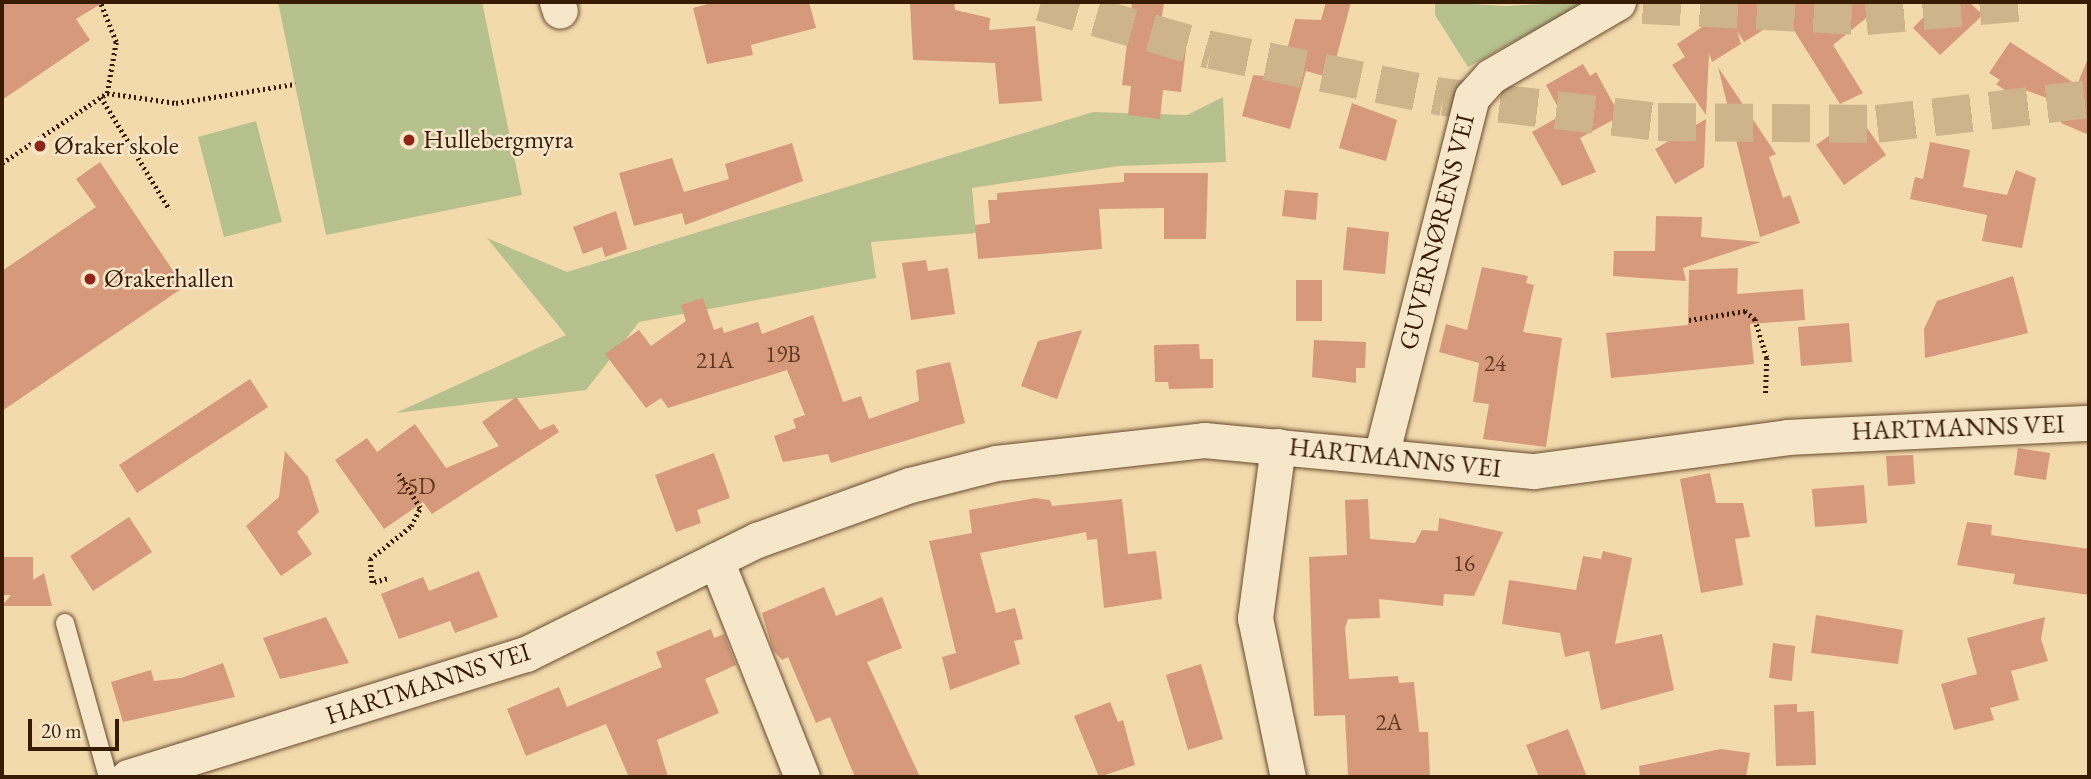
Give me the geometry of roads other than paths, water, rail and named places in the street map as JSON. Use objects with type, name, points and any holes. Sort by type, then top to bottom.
[{"type":"street","name":"GUVERNØRENS VEI","points":[[1381,456],[1472,97],[1492,76],[1618,2]]},
{"type":"street","name":"HARTMANNS VEI","points":[[128,777],[526,654],[716,560],[833,510],[996,463],[1204,440],[1546,471],[1788,437],[2089,423]]},
{"type":"street","points":[[1278,446],[1255,618],[1288,777]]},
{"type":"street","points":[[716,560],[802,777]]},
{"type":"lane","points":[[65,623],[108,777]]},
{"type":"tunnel","points":[[1041,2],[1211,50],[1443,97],[1658,122],[1877,124],[2089,99]]},
{"type":"tunnel","points":[[1586,2],[1866,16],[2027,2]]},
{"type":"place","name":"Hullebergmyra","points":[[409,140]]},
{"type":"place","name":"Øraker skole","points":[[40,146]]},
{"type":"place","name":"Ørakerhallen","points":[[90,279]]}]
